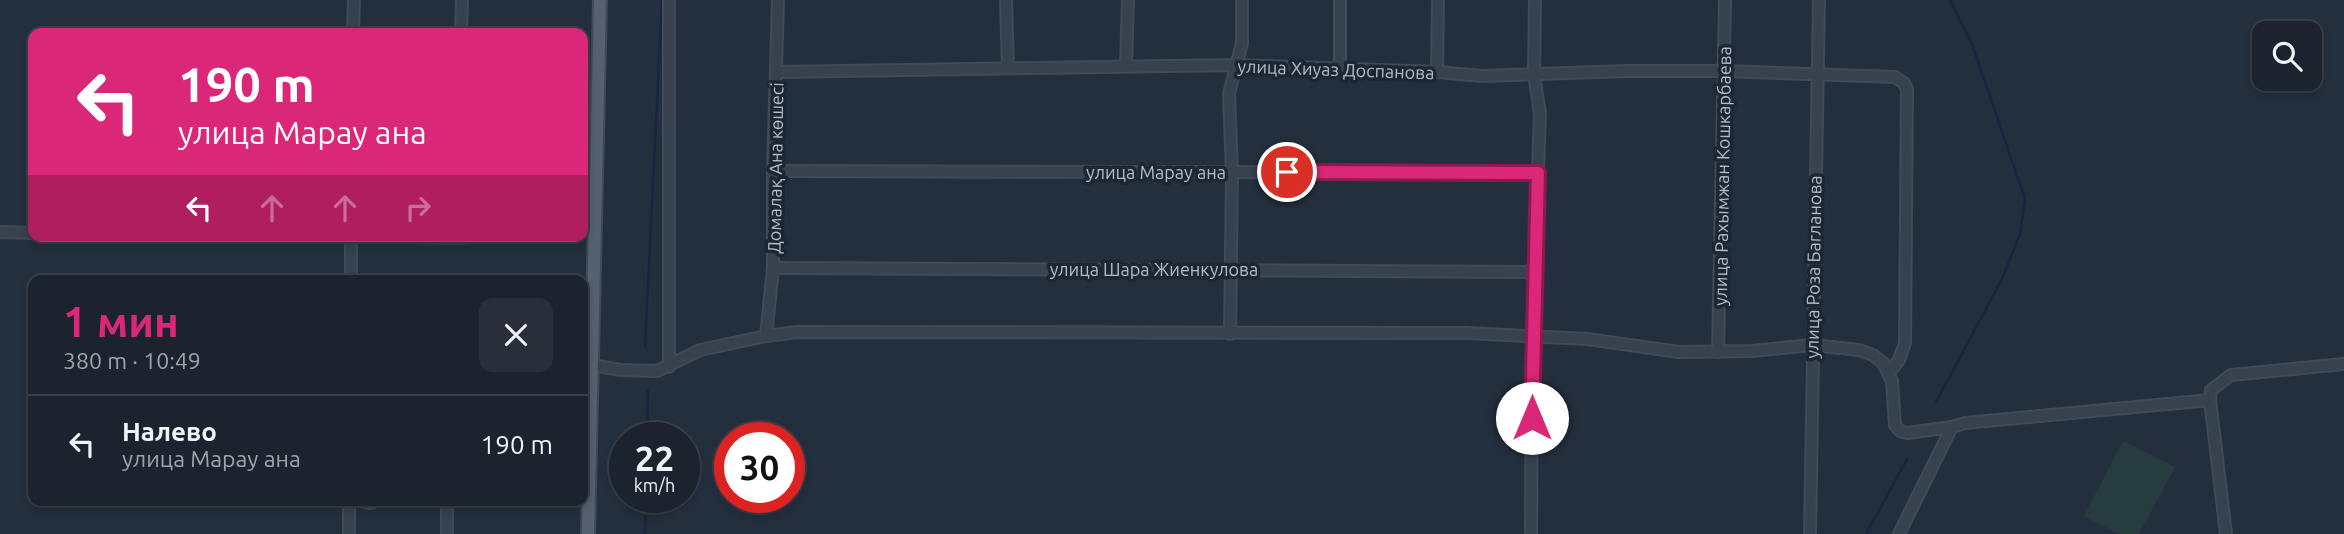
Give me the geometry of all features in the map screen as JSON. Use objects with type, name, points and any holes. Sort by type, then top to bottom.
[{"type":"main road","points":[[588,427],[592,365],[589,230],[600,0]]},
{"type":"main road","points":[[587,506],[588,534]]},
{"type":"street","points":[[353,28],[354,0]]},
{"type":"street","points":[[461,0],[461,28]]},
{"type":"street","points":[[663,369],[669,0]]},
{"type":"street","name":"Домалақ Ана көшесі","points":[[766,336],[774,268],[773,171],[778,0]]},
{"type":"street","points":[[1006,0],[1008,68]]},
{"type":"street","points":[[1126,66],[1128,0]]},
{"type":"street","points":[[1230,334],[1232,172],[1229,94],[1242,43],[1242,0]]},
{"type":"street","points":[[1340,0],[1340,69]]},
{"type":"street","points":[[1437,72],[1438,0]]},
{"type":"street","points":[[1531,534],[1532,337],[1539,114],[1534,74],[1535,0]]},
{"type":"street","name":"улица Рахымжан Кошкарбаева","points":[[1718,352],[1726,0]]},
{"type":"street","name":"улица Роза Багланова","points":[[1810,534],[1819,0]]},
{"type":"street","name":"улица Хиуаз Доспанова","points":[[777,72],[1237,65],[1482,76],[1724,71],[1895,77],[1904,83],[1907,89],[1905,342],[1899,360],[1889,373]]},
{"type":"street","name":"улица Марау ана","points":[[773,171],[1538,173]]},
{"type":"street","points":[[0,232],[28,233]]},
{"type":"street","points":[[351,275],[353,242]]},
{"type":"street","name":"улица Шара Жиенкулова","points":[[774,268],[1535,272]]},
{"type":"street","points":[[592,365],[620,370],[663,369],[700,350],[797,332],[1466,333],[1625,343],[1679,352],[1812,345],[1859,350],[1873,355],[1889,373],[1895,425],[1900,431],[1907,433],[1965,423],[2210,400]]},
{"type":"street","points":[[2226,534],[2211,390],[2231,375],[2344,364]]},
{"type":"street","points":[[1899,534],[1952,427]]},
{"type":"street","points":[[349,506],[349,534]]},
{"type":"street","points":[[447,506],[447,534]]},
{"type":"green space","points":[[2123,441],[2175,467],[2139,534],[2118,534],[2084,516]]},
{"type":"waterway","points":[[645,346],[662,0]]},
{"type":"waterway","points":[[1936,402],[2002,279],[2020,234],[2025,199],[1972,44],[1950,0]]},
{"type":"waterway","points":[[647,422],[648,391]]},
{"type":"waterway","points":[[1866,534],[1907,459]]},
{"type":"waterway","points":[[645,534],[646,513]]},
{"type":"route","points":[[1287,172],[1538,173],[1532,418]]}]
